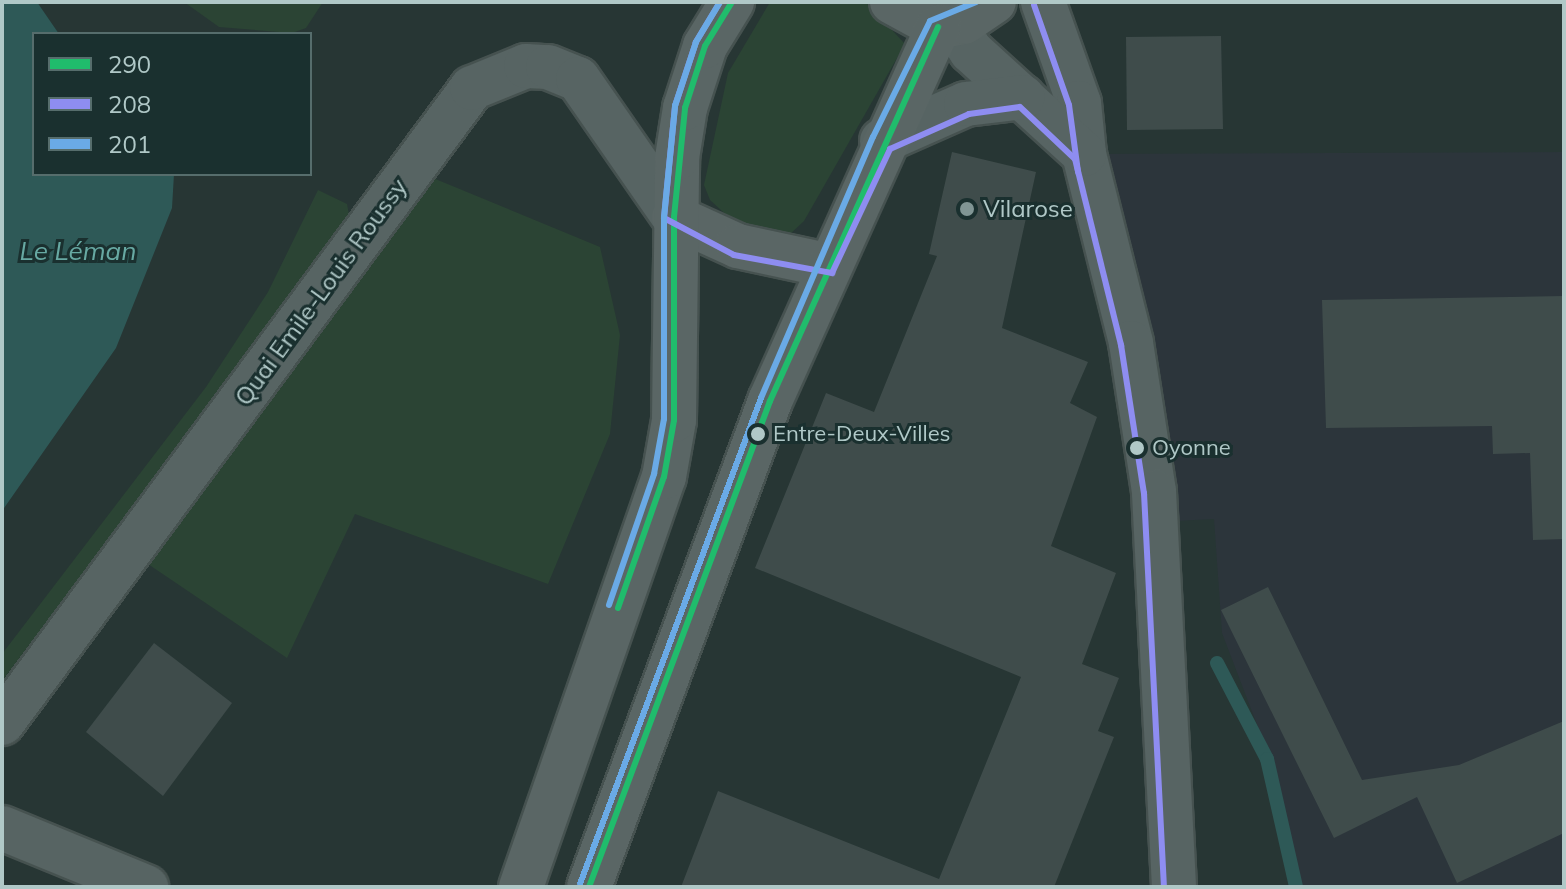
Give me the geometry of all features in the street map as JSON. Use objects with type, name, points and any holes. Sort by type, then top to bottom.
[{"type":"main road","points":[[521,887],[664,477],[674,420],[674,217],[685,108],[705,46],[732,2]]},
{"type":"main road","points":[[892,2],[946,26]]},
{"type":"main road","points":[[589,887],[682,628],[827,265],[882,141],[946,26],[994,2]]},
{"type":"main road","points":[[674,217],[738,246],[827,265]]},
{"type":"street","points":[[1043,2],[1079,103],[1084,154],[1131,343],[1154,492],[1174,887]]},
{"type":"street","points":[[946,26],[1084,154]]},
{"type":"street","name":"Quai Emile-Louis Roussy","points":[[2,723],[472,88],[526,66],[548,67],[578,79],[674,217]]},
{"type":"street","points":[[882,141],[966,104],[1023,97]]},
{"type":"street","points":[[2,828],[146,887]]},
{"type":"shaded area","points":[[1564,152],[1564,887],[1301,887],[1269,756],[1222,633],[1214,519],[1156,522],[1084,154]]},
{"type":"green space","points":[[184,2],[323,2],[306,28],[295,32],[219,27]]},
{"type":"green space","points":[[770,2],[866,2],[905,44],[804,221],[788,236],[735,223],[710,200],[704,185],[728,73]]},
{"type":"green space","points":[[433,178],[600,247],[620,335],[610,434],[548,584],[355,514],[287,658],[142,560]]},
{"type":"green space","points":[[318,190],[347,204],[350,220],[2,681],[2,654],[206,387],[268,292]]},
{"type":"water","name":"Le Léman","points":[[2,2],[37,2],[58,32],[32,32],[32,176],[174,176],[172,208],[116,348],[2,511]]},
{"type":"building","points":[[1221,36],[1223,129],[1127,130],[1126,37]]},
{"type":"building","points":[[952,152],[1036,172],[1002,328],[1088,362],[1070,403],[1097,417],[1051,546],[1116,573],[1082,664],[1119,678],[1098,731],[1114,737],[1054,887],[681,887],[718,791],[939,879],[1021,677],[755,568],[826,393],[874,412],[937,256],[929,254]]},
{"type":"building","points":[[1564,296],[1564,539],[1533,540],[1530,453],[1493,454],[1492,426],[1326,428],[1322,300]]},
{"type":"building","points":[[1268,587],[1362,780],[1459,765],[1564,721],[1564,833],[1457,883],[1417,797],[1334,838],[1221,610]]},
{"type":"building","points":[[154,643],[232,703],[163,796],[86,732]]},
{"type":"waterway","points":[[1217,663],[1267,759],[1296,887]]},
{"type":"transit line","name":"208","points":[[720,2],[696,42],[675,106],[664,218],[734,255],[832,273],[890,149],[969,114],[1020,107],[1075,159],[1121,345],[1144,493],[1164,887]]},
{"type":"transit line","name":"201","points":[[609,605],[654,474],[664,419],[664,217],[675,106],[696,42],[720,2]]},
{"type":"transit line","name":"290","points":[[618,608],[664,477],[674,420],[674,217],[685,108],[705,46],[732,2]]},
{"type":"transit line","name":"201","points":[[580,884],[761,398],[873,137],[930,21],[976,2]]},
{"type":"transit line","name":"208","points":[[1034,5],[1069,105],[1078,172]]},
{"type":"transit line","name":"290","points":[[589,887],[770,401],[938,27]]},
{"type":"place","name":"Vilarose","points":[[967,209]]},
{"type":"place","name":"Entre-Deux-Villes","points":[[758,434]]},
{"type":"place","name":"Oyonne","points":[[1137,448]]}]
